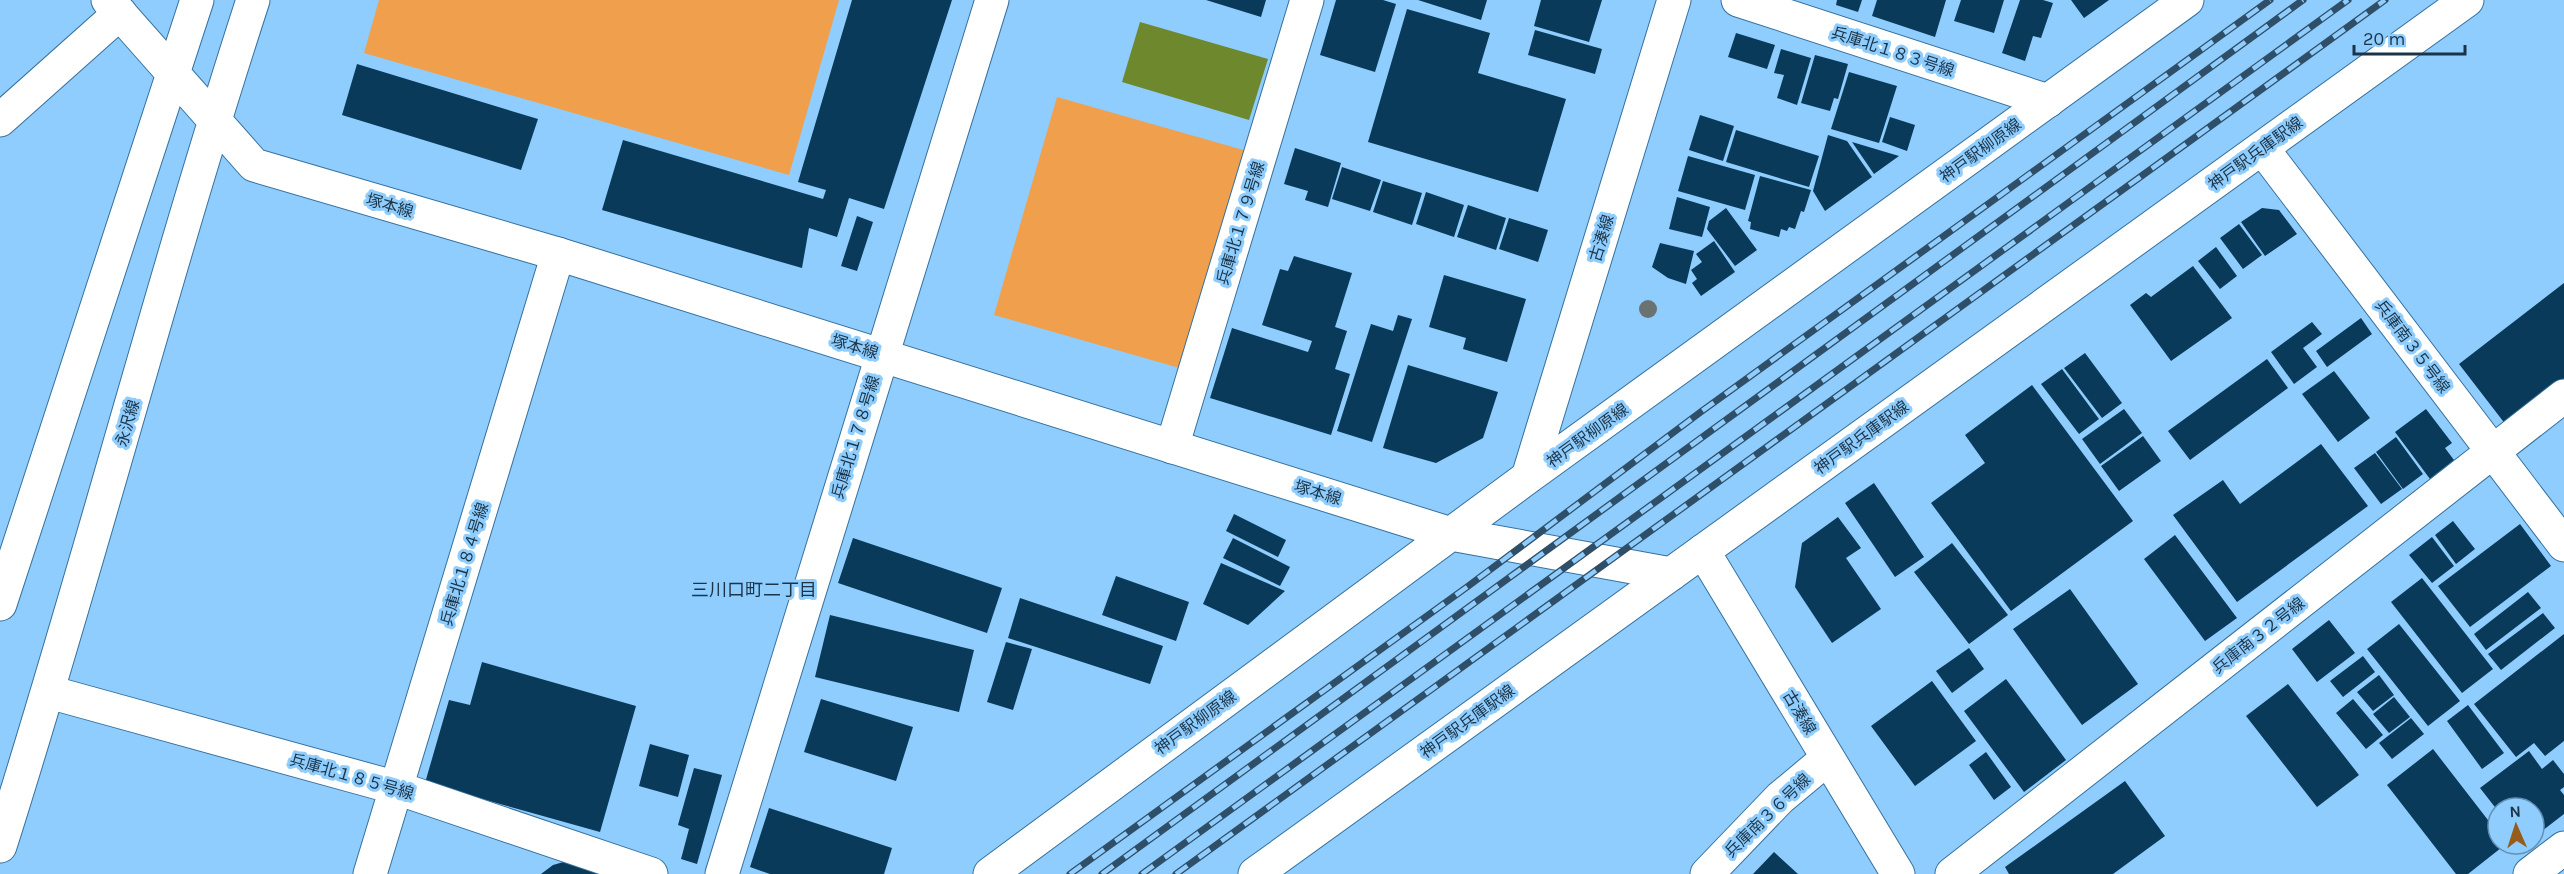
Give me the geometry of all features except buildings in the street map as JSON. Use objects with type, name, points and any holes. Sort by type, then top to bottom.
[{"type":"street","points":[[0,604],[174,77],[197,0]]},
{"type":"street","name":"永沢線","points":[[0,846],[49,692],[214,119],[253,0]]},
{"type":"street","name":"兵庫北１７８号線","points":[[722,874],[992,0]]},
{"type":"street","name":"兵庫北１７９号線","points":[[1172,447],[1307,0]]},
{"type":"street","name":"古湊線","points":[[1528,477],[1674,0]]},
{"type":"street","name":"兵庫北１８３号線","points":[[1738,0],[2048,101]]},
{"type":"street","name":"神戸駅柳原線","points":[[990,874],[1528,477],[2187,0]]},
{"type":"street","name":"神戸駅兵庫駅線","points":[[1256,874],[2467,0]]},
{"type":"street","points":[[0,120],[114,7]]},
{"type":"street","name":"塚本線","points":[[114,7],[254,165],[558,254],[1451,534],[1671,574]]},
{"type":"street","name":"兵庫南３５号線","points":[[2262,148],[2564,545]]},
{"type":"street","name":"兵庫北１８４号線","points":[[370,874],[558,254]]},
{"type":"street","name":"兵庫南３２号線","points":[[1952,874],[2564,396]]},
{"type":"street","name":"古湊線","points":[[1703,551],[1898,874]]},
{"type":"street","name":"兵庫北１８５号線","points":[[49,692],[397,788],[651,874]]},
{"type":"street","name":"兵庫南３６号線","points":[[1707,874],[1780,798],[1828,758]]},
{"type":"street","points":[[2530,874],[2564,848]]},
{"type":"shaded area","points":[[379,0],[839,0],[789,175],[364,53]]},
{"type":"shaded area","points":[[1140,22],[1268,59],[1249,120],[1122,82]]},
{"type":"shaded area","points":[[1057,97],[1247,151],[1183,369],[994,315]]},
{"type":"railway","points":[[1070,874],[1467,587],[1702,411],[2270,0]]},
{"type":"railway","points":[[1102,874],[2303,0]]},
{"type":"railway","points":[[1142,874],[2348,0]]},
{"type":"railway","points":[[1176,874],[2385,0]]},
{"type":"district","name":"三川口町二丁目","points":[[754,590]]}]
